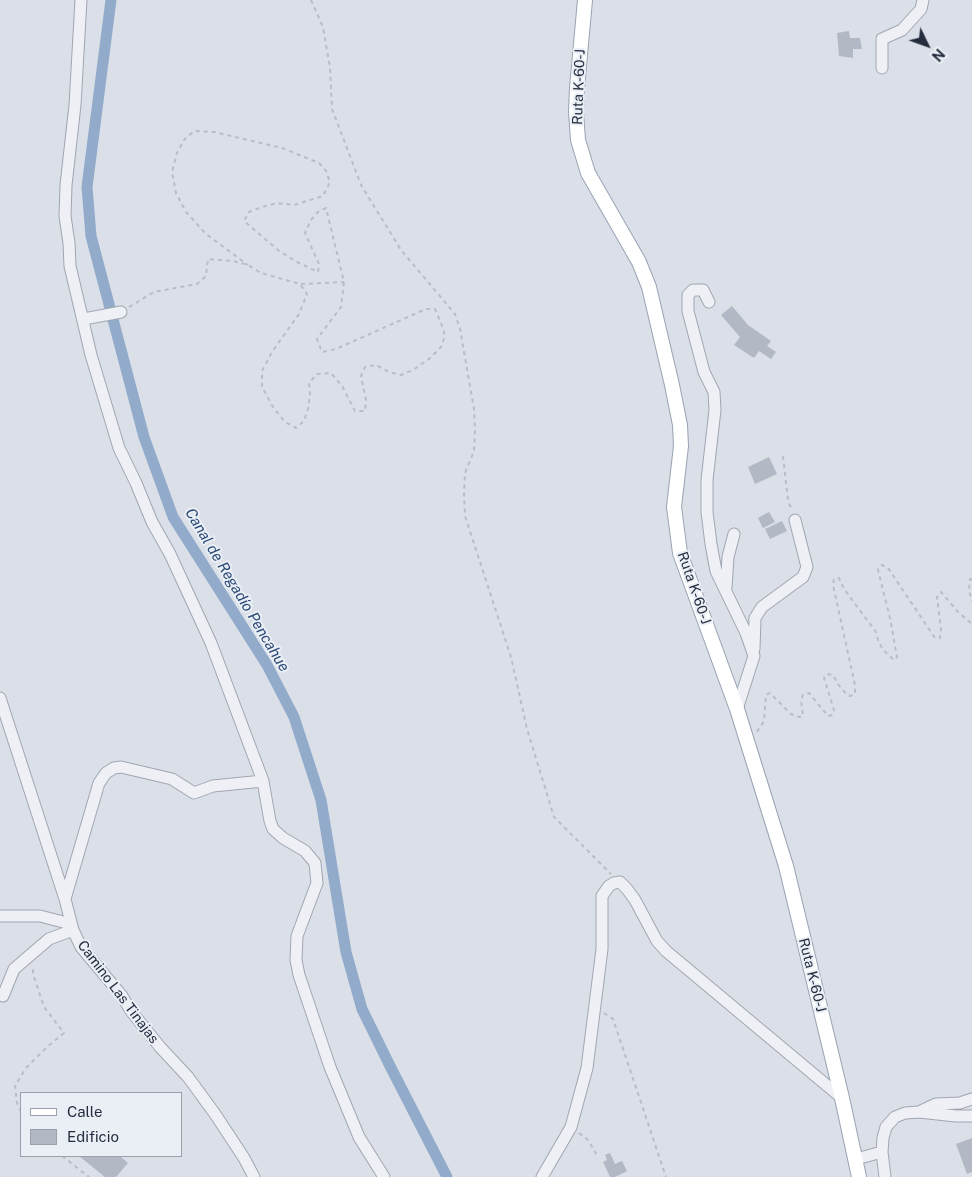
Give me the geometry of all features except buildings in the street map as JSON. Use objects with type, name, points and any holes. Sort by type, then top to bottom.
[{"type":"main road","name":"Ruta K-60-J","points":[[585,0],[577,88],[578,140],[588,173],[639,262],[649,286],[680,425],[681,446],[674,507],[680,553],[737,709],[786,866],[842,1098],[856,1159],[858,1177]]},
{"type":"street","points":[[82,0],[65,216],[70,266],[91,355],[119,448],[152,522],[170,554],[211,643],[263,781],[273,829],[283,838],[305,851],[315,863],[317,883],[297,936],[296,960],[299,975],[330,1067],[355,1129],[384,1177]]},
{"type":"street","points":[[882,68],[882,39],[902,30],[921,9],[922,0]]},
{"type":"street","points":[[709,302],[703,290],[693,290],[688,295],[688,311],[704,372],[714,392],[715,410],[707,480],[707,512],[711,544],[716,571],[746,633],[754,656]]},
{"type":"street","points":[[84,319],[121,312]]},
{"type":"street","points":[[737,709],[754,656],[755,618],[762,607],[803,577],[807,567],[795,520]]},
{"type":"street","points":[[726,593],[728,557],[734,534]]},
{"type":"street","name":"Camino Las Tinajas","points":[[0,698],[72,927],[81,947],[160,1047],[188,1077],[225,1128],[254,1177]]},
{"type":"street","points":[[65,900],[99,783],[106,773],[114,768],[121,767],[172,780],[194,793],[212,786],[263,781]]},
{"type":"street","points":[[542,1177],[571,1127],[587,1068],[602,949],[602,896],[609,886],[614,883],[620,882],[627,889],[635,900],[656,941],[666,951],[842,1098]]},
{"type":"street","points":[[0,916],[40,916],[72,927]]},
{"type":"street","points":[[3,996],[14,968],[49,939],[72,927]]},
{"type":"street","points":[[919,1112],[936,1104],[960,1103],[972,1099]]},
{"type":"street","points":[[885,1177],[882,1138],[886,1127],[895,1117],[905,1113],[919,1112],[972,1116]]},
{"type":"street","points":[[856,1159],[882,1152]]},
{"type":"path","points":[[310,0],[323,26],[330,68],[332,109],[361,186],[401,250],[455,314],[460,329],[474,409],[475,429],[474,452],[465,473],[465,516],[511,657],[527,729],[554,816],[620,882]]},
{"type":"path","points":[[300,284],[306,294],[299,314],[272,352],[262,371],[262,387],[273,408],[285,422],[296,428],[304,421],[308,410],[309,383],[317,374],[331,373],[342,386],[355,411],[364,411],[366,400],[361,376],[365,367],[376,365],[389,372],[401,375],[413,370],[429,359],[441,347],[445,336],[441,322],[435,309],[426,309],[336,349],[322,352],[318,339],[341,307],[344,282],[326,208],[318,212],[310,220],[306,233],[319,264],[318,272],[296,262],[278,250],[244,221],[249,212],[262,207],[278,203],[294,205],[323,196],[330,182],[326,171],[319,163],[282,148],[214,132],[194,131],[184,140],[177,153],[172,172],[176,193],[186,212],[206,234],[248,266],[261,273],[300,284],[344,282]]},
{"type":"path","points":[[121,312],[154,292],[197,284],[206,276],[208,259],[233,261],[248,266]]},
{"type":"path","points":[[783,456],[788,500],[795,520]]},
{"type":"path","points":[[748,744],[764,721],[766,695],[770,693],[791,714],[798,717],[803,716],[801,700],[803,695],[809,693],[828,716],[832,715],[834,710],[824,678],[827,674],[833,675],[846,694],[850,696],[855,694],[855,685],[833,585],[834,578],[839,578],[844,590],[876,632],[883,650],[894,660],[897,657],[878,569],[882,565],[888,568],[935,638],[940,638],[941,629],[937,597],[941,592],[958,612],[972,624]]},
{"type":"path","points":[[972,580],[970,579],[969,590],[972,602]]},
{"type":"path","points":[[20,1110],[17,1103],[15,1086],[26,1068],[46,1047],[64,1033],[44,1007],[33,974],[35,950]]},
{"type":"path","points":[[596,1008],[613,1019],[666,1177]]},
{"type":"path","points":[[571,1127],[588,1140],[598,1157]]},
{"type":"path","points":[[63,1157],[89,1177]]},
{"type":"waterway","name":"Canal de Regadío Pencahue","points":[[111,0],[87,187],[91,236],[144,437],[173,517],[267,665],[294,717],[321,800],[346,952],[362,1009],[447,1177]]}]
